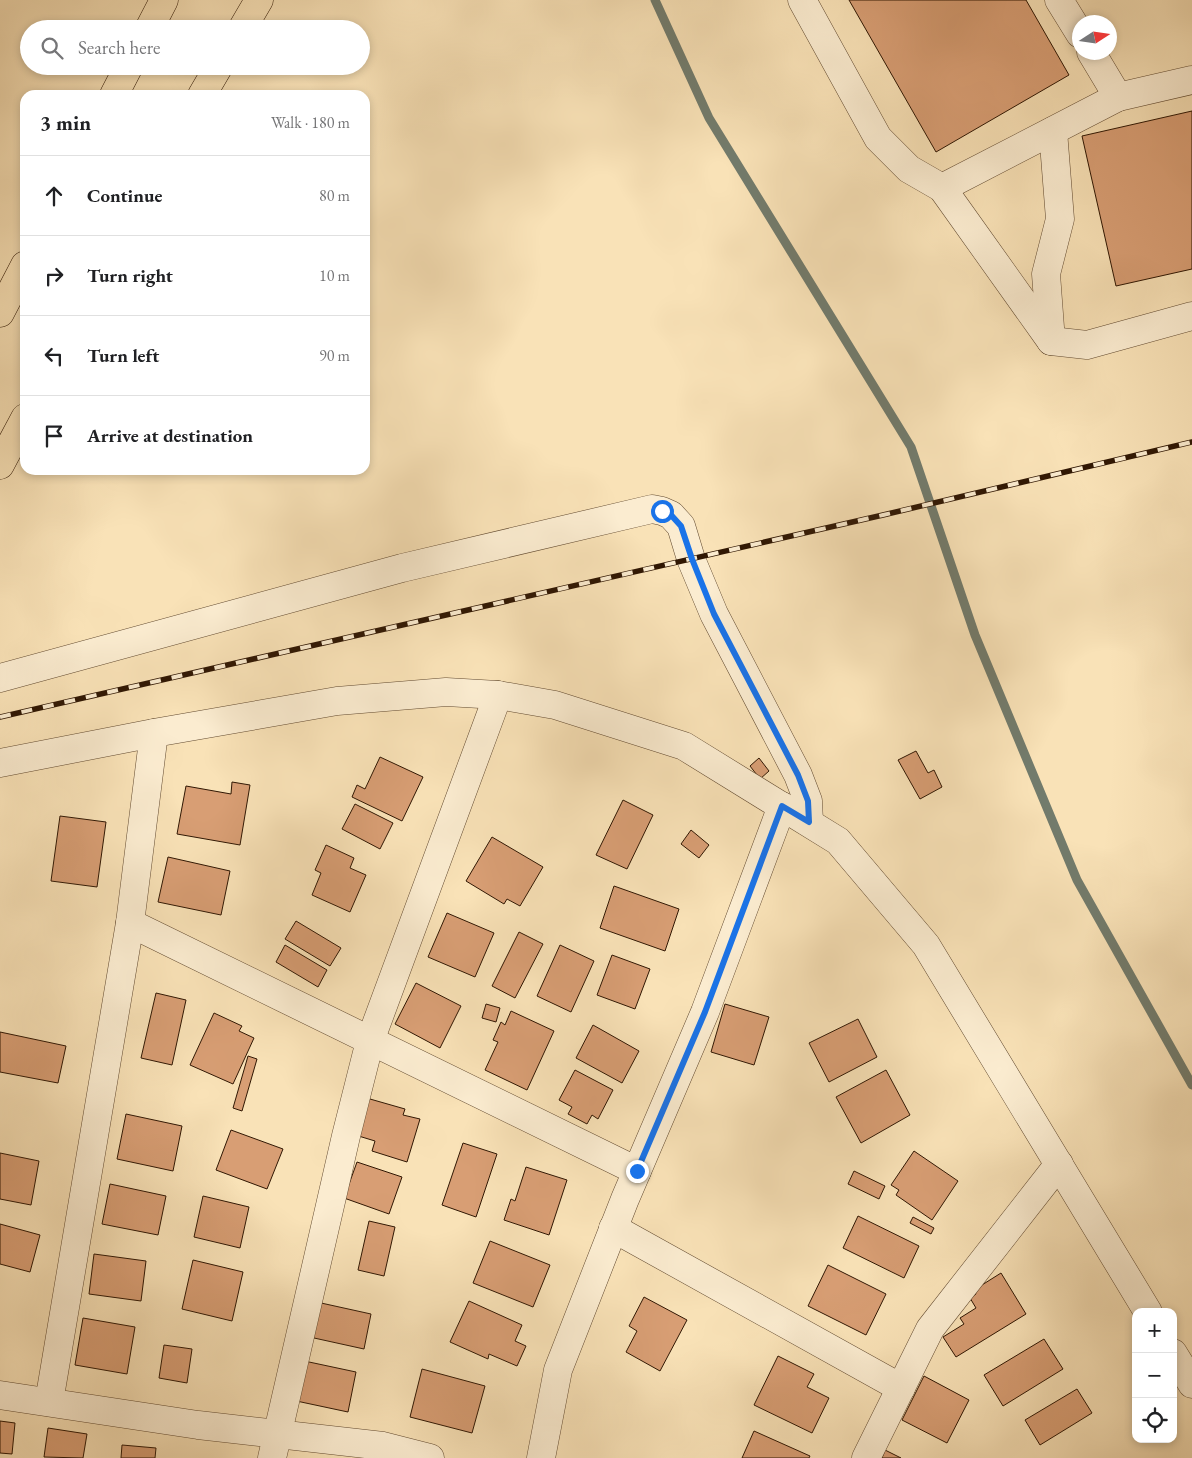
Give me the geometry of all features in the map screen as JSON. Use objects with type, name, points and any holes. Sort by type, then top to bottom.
[{"type":"highway","points":[[154,20],[164,0]]},
{"type":"highway","points":[[247,20],[259,0]]},
{"type":"highway","points":[[117,90],[124,75]]},
{"type":"highway","points":[[205,90],[214,75]]},
{"type":"highway","points":[[0,313],[20,275]]},
{"type":"highway","points":[[0,465],[20,427]]},
{"type":"street","points":[[802,0],[878,138],[909,168],[942,188],[1051,341],[1086,346],[1192,316]]},
{"type":"street","points":[[1059,0],[1072,21]]},
{"type":"street","points":[[1096,60],[1118,97]]},
{"type":"street","points":[[942,188],[1118,97],[1192,80]]},
{"type":"street","points":[[1051,341],[1046,274],[1060,219],[1053,131]]},
{"type":"street","points":[[0,678],[402,568],[652,510],[662,511],[671,515],[681,526],[714,614],[798,775],[808,801],[809,822]]},
{"type":"street","points":[[0,763],[154,733],[337,701],[446,692],[498,695],[555,705],[684,746],[838,841],[926,945],[1146,1308]]},
{"type":"street","points":[[274,1446],[370,1041],[498,695]]},
{"type":"street","points":[[49,1402],[130,923],[154,733]]},
{"type":"street","points":[[541,1458],[558,1370],[637,1171],[705,1012],[782,806]]},
{"type":"street","points":[[130,923],[637,1171]]},
{"type":"street","points":[[866,1458],[930,1328],[1059,1164]]},
{"type":"street","points":[[614,1228],[901,1388]]},
{"type":"street","points":[[1177,1360],[1192,1384]]},
{"type":"street","points":[[0,1395],[198,1424],[274,1446],[384,1446],[430,1458]]},
{"type":"building","points":[[849,0],[1026,0],[1069,75],[936,152]]},
{"type":"building","points":[[1192,111],[1192,269],[1116,286],[1082,136]]},
{"type":"building","points":[[916,751],[928,773],[934,770],[942,787],[920,799],[898,760]]},
{"type":"building","points":[[380,757],[423,777],[402,821],[352,797],[357,785],[365,789]]},
{"type":"building","points":[[759,758],[769,771],[760,779],[750,766]]},
{"type":"building","points":[[232,782],[250,785],[240,845],[177,834],[186,786],[231,794]]},
{"type":"building","points":[[623,800],[653,815],[627,869],[596,855]]},
{"type":"building","points":[[355,804],[393,823],[380,849],[342,829]]},
{"type":"building","points":[[60,816],[106,822],[97,887],[51,881]]},
{"type":"building","points":[[691,830],[709,845],[699,858],[681,844]]},
{"type":"building","points":[[492,837],[543,867],[520,906],[507,899],[504,904],[466,881]]},
{"type":"building","points":[[326,845],[354,858],[350,868],[366,875],[350,912],[312,895],[321,873],[315,870]]},
{"type":"building","points":[[168,857],[230,871],[221,915],[158,902]]},
{"type":"building","points":[[614,886],[679,909],[665,951],[600,928]]},
{"type":"building","points":[[447,913],[494,933],[475,977],[428,957]]},
{"type":"building","points":[[296,921],[341,948],[330,966],[285,939]]},
{"type":"building","points":[[519,932],[543,944],[515,998],[492,986]]},
{"type":"building","points":[[285,945],[327,970],[318,987],[276,962]]},
{"type":"building","points":[[560,945],[594,961],[571,1012],[537,996]]},
{"type":"building","points":[[612,955],[650,969],[635,1009],[597,995]]},
{"type":"building","points":[[416,983],[461,1006],[440,1048],[395,1024]]},
{"type":"building","points":[[156,993],[186,1000],[172,1065],[141,1058]]},
{"type":"building","points":[[486,1004],[500,1008],[496,1022],[482,1018]]},
{"type":"building","points":[[725,1004],[769,1017],[754,1065],[711,1052]]},
{"type":"building","points":[[511,1011],[554,1031],[527,1090],[485,1070],[498,1042],[493,1040],[501,1022],[505,1025]]},
{"type":"building","points":[[214,1013],[242,1026],[239,1031],[254,1038],[233,1084],[190,1065]]},
{"type":"building","points":[[858,1019],[877,1057],[829,1082],[809,1043]]},
{"type":"building","points":[[593,1025],[639,1051],[622,1083],[576,1058]]},
{"type":"building","points":[[0,1032],[66,1046],[58,1083],[0,1072]]},
{"type":"building","points":[[248,1056],[257,1059],[242,1111],[233,1108]]},
{"type":"building","points":[[575,1070],[613,1090],[598,1119],[592,1115],[587,1124],[568,1114],[572,1107],[559,1100]]},
{"type":"building","points":[[886,1070],[910,1115],[861,1143],[836,1097]]},
{"type":"building","points":[[363,1097],[405,1109],[403,1115],[420,1119],[407,1162],[372,1151],[375,1141],[352,1134]]},
{"type":"building","points":[[126,1114],[182,1126],[173,1171],[117,1159]]},
{"type":"building","points":[[231,1130],[283,1149],[267,1189],[216,1170]]},
{"type":"building","points":[[463,1143],[497,1154],[476,1217],[442,1205]]},
{"type":"building","points":[[914,1151],[958,1181],[932,1220],[896,1195],[899,1190],[891,1185]]},
{"type":"building","points":[[0,1153],[39,1161],[31,1205],[0,1199]]},
{"type":"building","points":[[357,1162],[402,1177],[389,1214],[344,1198]]},
{"type":"building","points":[[526,1167],[567,1180],[549,1235],[504,1220],[511,1199],[515,1201]]},
{"type":"building","points":[[854,1171],[885,1186],[879,1199],[848,1184]]},
{"type":"building","points":[[110,1184],[166,1196],[158,1235],[102,1224]]},
{"type":"building","points":[[203,1196],[249,1207],[240,1248],[194,1237]]},
{"type":"building","points":[[858,1216],[919,1246],[904,1278],[843,1248]]},
{"type":"building","points":[[913,1217],[934,1228],[931,1234],[910,1223]]},
{"type":"building","points":[[369,1221],[395,1227],[384,1276],[358,1270]]},
{"type":"building","points":[[0,1224],[40,1235],[30,1272],[0,1264]]},
{"type":"building","points":[[490,1241],[550,1265],[533,1307],[473,1283]]},
{"type":"building","points":[[94,1254],[146,1261],[141,1301],[89,1294]]},
{"type":"building","points":[[193,1260],[243,1272],[232,1321],[182,1309]]},
{"type":"building","points":[[828,1265],[886,1294],[866,1335],[808,1306]]},
{"type":"building","points":[[1001,1273],[1026,1314],[956,1357],[943,1337],[964,1324],[960,1318],[976,1308],[970,1298],[976,1294],[974,1290]]},
{"type":"building","points":[[644,1297],[687,1320],[660,1371],[626,1352],[637,1331],[629,1326]]},
{"type":"building","points":[[312,1301],[371,1314],[364,1349],[305,1336]]},
{"type":"building","points":[[469,1301],[522,1325],[515,1341],[526,1346],[517,1366],[489,1354],[488,1359],[450,1342]]},
{"type":"building","points":[[83,1318],[135,1327],[127,1374],[75,1365]]},
{"type":"building","points":[[1044,1339],[1063,1369],[1003,1406],[984,1375]]},
{"type":"building","points":[[164,1345],[192,1349],[187,1383],[159,1378]]},
{"type":"building","points":[[778,1356],[814,1374],[807,1387],[829,1398],[812,1433],[754,1405]]},
{"type":"building","points":[[295,1359],[356,1372],[348,1412],[287,1399]]},
{"type":"building","points":[[422,1369],[485,1386],[472,1433],[410,1417]]},
{"type":"building","points":[[924,1376],[969,1400],[947,1443],[902,1420]]},
{"type":"building","points":[[1077,1389],[1092,1413],[1040,1445],[1025,1420]]},
{"type":"building","points":[[0,1421],[15,1423],[12,1454],[0,1453]]},
{"type":"building","points":[[48,1428],[87,1434],[83,1458],[44,1457]]},
{"type":"building","points":[[754,1431],[810,1456],[809,1458],[742,1458]]},
{"type":"building","points":[[122,1445],[156,1448],[155,1458],[121,1458]]},
{"type":"building","points":[[885,1450],[901,1458],[882,1458]]},
{"type":"waterway","points":[[655,0],[709,118],[911,447],[975,635],[1077,880],[1192,1085]]},
{"type":"railway","points":[[0,717],[883,515],[1192,442]]},
{"type":"route","points":[[637,1171],[705,1012],[782,806],[809,822],[808,801],[798,775],[714,614],[681,526],[671,515],[662,511]]}]
